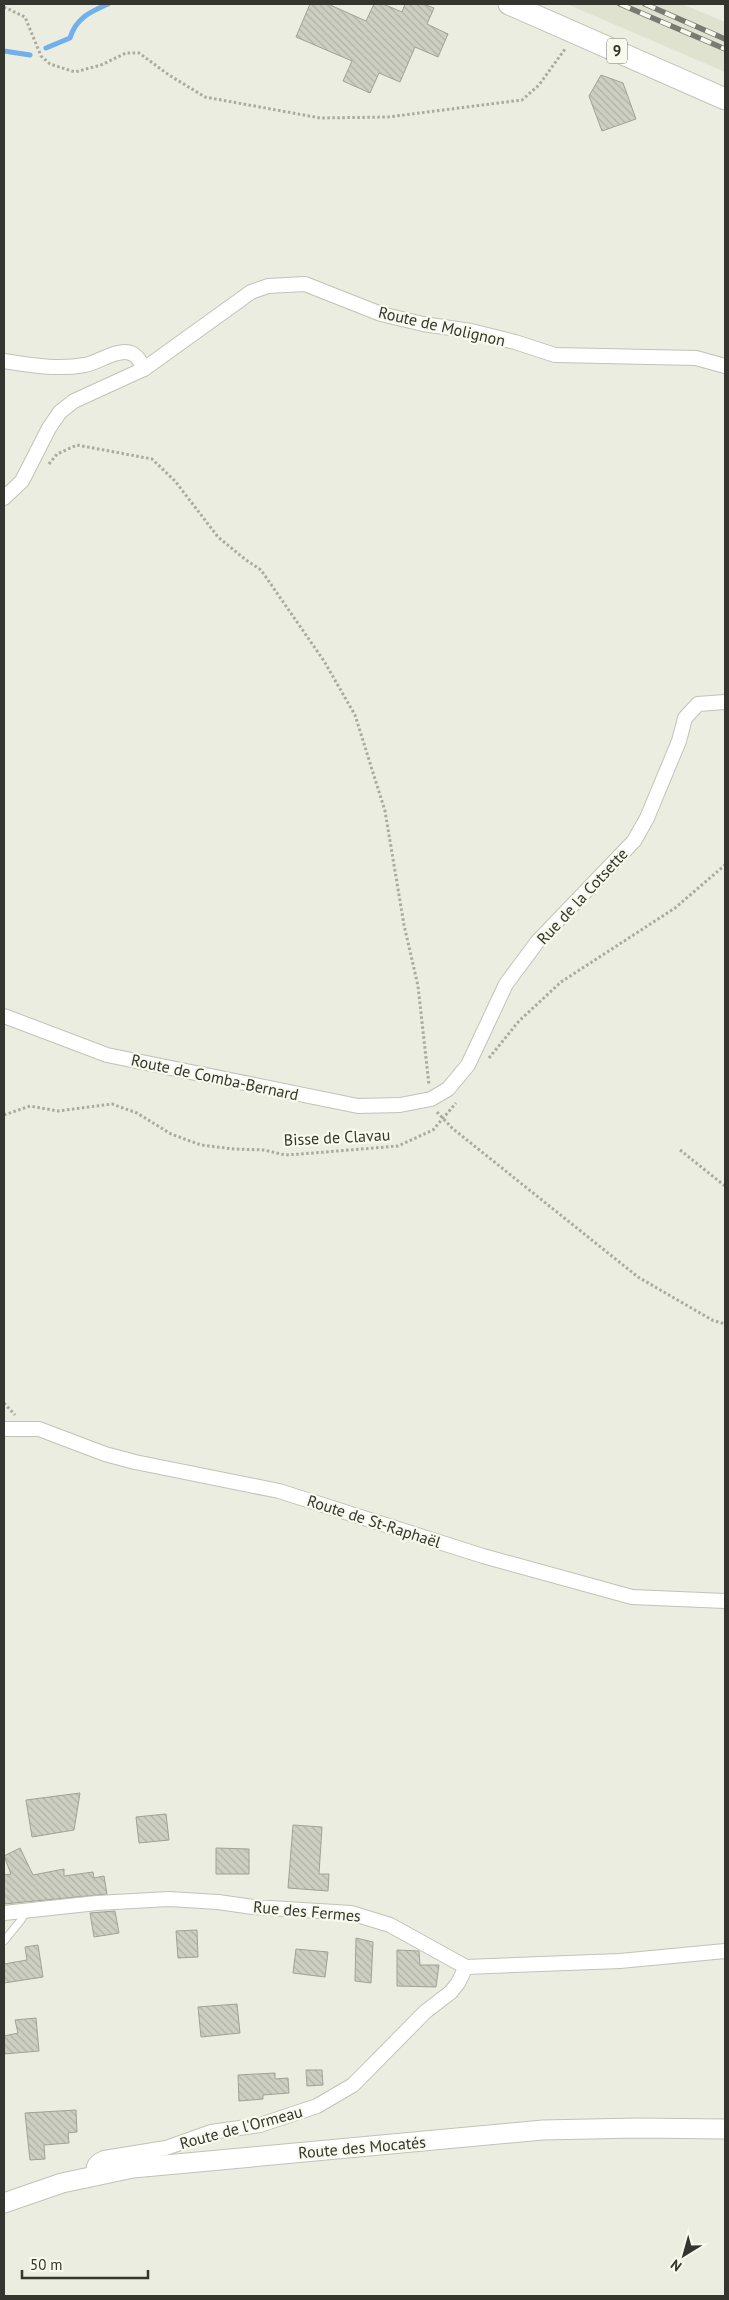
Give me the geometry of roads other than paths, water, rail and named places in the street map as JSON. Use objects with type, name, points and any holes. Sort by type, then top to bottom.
[{"type":"main road","name":"9","points":[[509,4],[725,99]]},
{"type":"street","name":"Route de Molignon","points":[[4,498],[22,481],[49,428],[60,412],[74,401],[144,369],[251,292],[268,286],[286,284],[311,286],[381,314],[422,324],[471,331],[515,342],[555,355],[696,358],[725,366]]},
{"type":"street","points":[[4,361],[64,368],[87,364],[114,354],[127,352],[138,357],[144,369]]},
{"type":"street","name":"Rue de la Cotsette","points":[[431,1099],[448,1089],[468,1065],[506,984],[538,941],[634,841],[648,818],[679,741],[685,718],[698,704],[725,702]]},
{"type":"street","name":"Route de Comba-Bernard","points":[[4,1016],[107,1055],[358,1106],[400,1105],[431,1099]]},
{"type":"street","name":"Route de St-Raphaël","points":[[4,1429],[25,1428],[55,1434],[105,1454],[135,1462],[279,1491],[483,1556],[632,1597],[725,1601]]},
{"type":"street","name":"Rue des Fermes","points":[[4,1913],[98,1903],[169,1899],[218,1902],[253,1907],[351,1913],[390,1925],[466,1967]]},
{"type":"street","points":[[466,1967],[620,1961],[725,1951]]},
{"type":"street","name":"Route de l'Ormeau","points":[[94,2175],[93,2168],[96,2162],[104,2158],[166,2148],[211,2132],[260,2125],[317,2106],[353,2085],[425,2012],[451,1992],[466,1967]]},
{"type":"street","name":"Route des Mocatés","points":[[4,2203],[62,2183],[133,2168],[544,2130],[725,2129]]},
{"type":"lane","points":[[4,1941],[26,1911]]},
{"type":"waterway","points":[[46,48],[70,38],[76,25],[84,16],[108,4]]},
{"type":"waterway","points":[[4,51],[30,55]]},
{"type":"railway","points":[[620,4],[725,49]]},
{"type":"railway","points":[[645,4],[725,39]]}]
